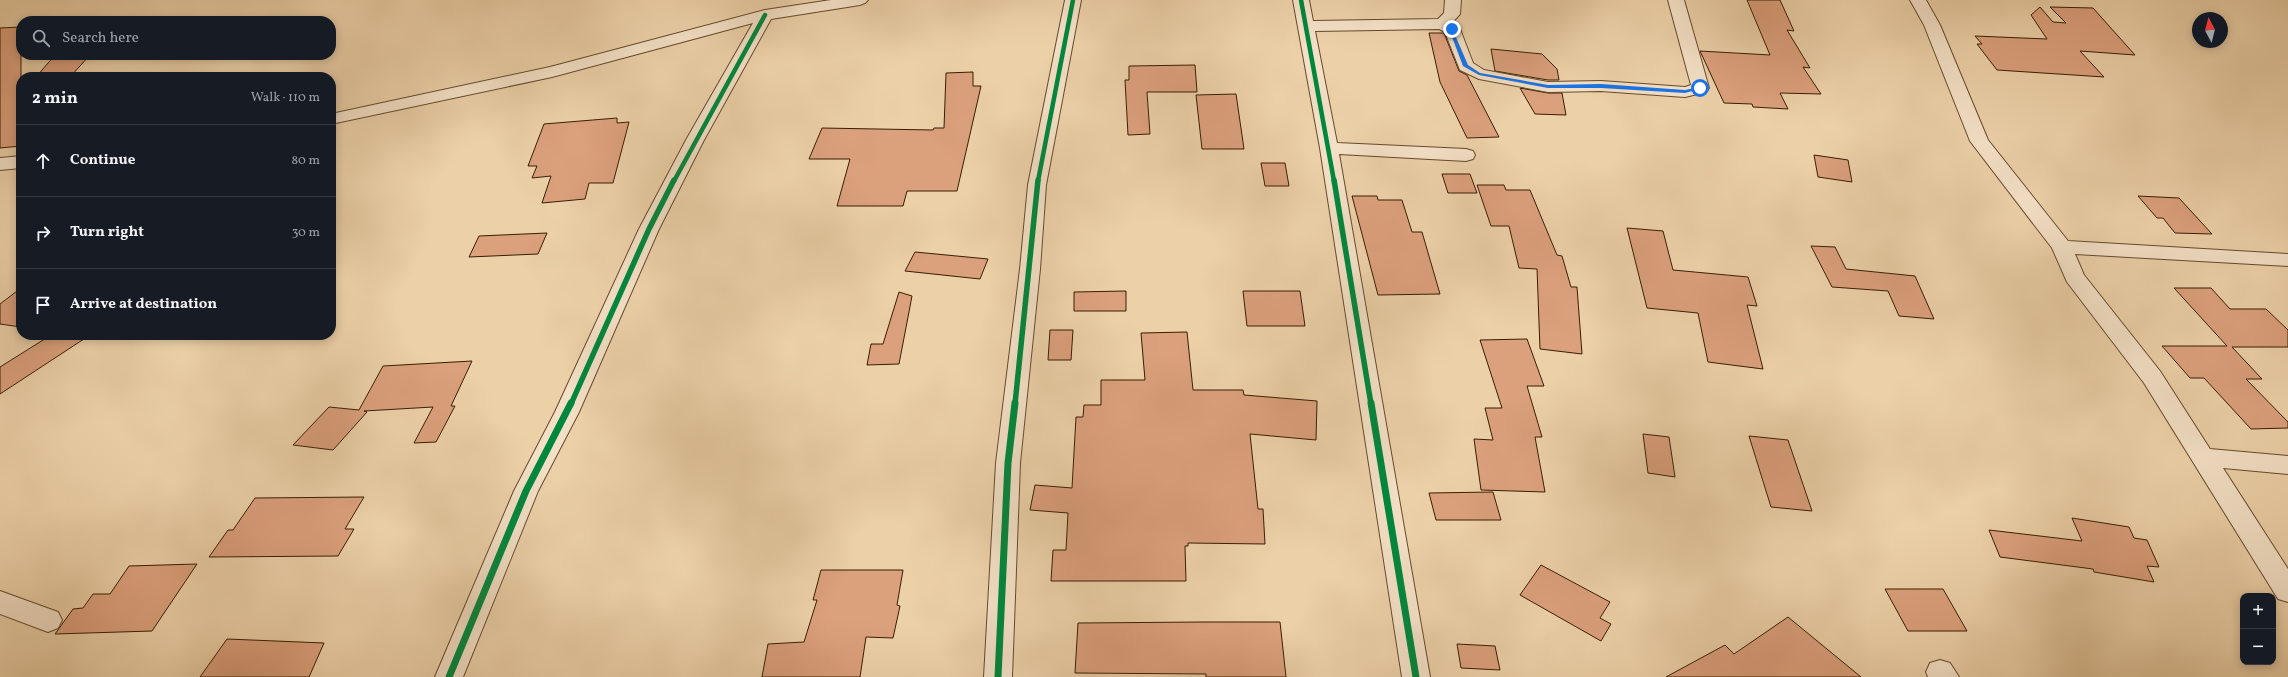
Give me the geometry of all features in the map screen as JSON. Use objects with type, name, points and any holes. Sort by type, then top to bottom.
[{"type":"street","points":[[336,118],[552,72],[765,15],[821,4],[860,0]]},
{"type":"street","points":[[998,677],[1008,463],[1037,185],[1058,84],[1073,0]]},
{"type":"street","points":[[1301,0],[1329,148],[1416,677]]},
{"type":"street","points":[[1442,24],[1452,14],[1453,0]]},
{"type":"street","points":[[1306,26],[1442,24],[1452,29],[1466,66],[1479,74],[1548,86],[1601,86],[1685,92],[1700,88],[1676,0]]},
{"type":"street","points":[[1918,0],[1932,25],[1978,141],[2062,247],[2074,277],[2152,377],[2288,590]]},
{"type":"street","points":[[449,677],[526,491],[567,412],[650,229],[696,140],[765,15]]},
{"type":"street","points":[[1329,148],[1466,155]]},
{"type":"street","points":[[0,164],[16,162]]},
{"type":"street","points":[[2062,247],[2288,260]]},
{"type":"street","points":[[2203,458],[2288,465]]},
{"type":"street","points":[[0,602],[48,620]]},
{"type":"building","points":[[1747,0],[1780,0],[1794,31],[1787,30],[1810,68],[1803,67],[1821,94],[1780,93],[1788,109],[1753,107],[1752,104],[1724,103],[1700,51],[1770,55]]},
{"type":"building","points":[[2040,7],[2053,22],[2066,23],[2050,7],[2093,8],[2135,55],[2080,51],[2104,77],[1997,70],[1977,44],[1982,44],[1975,36],[2047,39],[2031,15]]},
{"type":"building","points":[[16,27],[16,60],[21,60],[21,72],[16,72],[16,146],[0,148],[0,28]]},
{"type":"building","points":[[1429,33],[1444,33],[1459,71],[1467,75],[1499,137],[1467,138],[1440,82]]},
{"type":"building","points":[[1491,49],[1542,54],[1557,69],[1559,80],[1548,80],[1495,71]]},
{"type":"building","points":[[51,60],[85,60],[75,72],[40,72]]},
{"type":"building","points":[[1195,65],[1197,92],[1147,92],[1150,134],[1128,135],[1125,80],[1129,80],[1129,66]]},
{"type":"building","points":[[973,72],[973,86],[981,86],[957,191],[907,191],[903,206],[837,206],[850,159],[809,159],[822,128],[933,130],[934,128],[944,128],[946,73]]},
{"type":"building","points":[[1520,88],[1548,93],[1562,93],[1566,115],[1535,114]]},
{"type":"building","points":[[1236,94],[1244,149],[1202,149],[1196,95]]},
{"type":"building","points":[[617,118],[617,123],[629,122],[613,183],[589,183],[585,199],[542,203],[551,176],[532,178],[537,166],[528,166],[544,124]]},
{"type":"building","points":[[1814,155],[1848,160],[1852,182],[1818,177]]},
{"type":"building","points":[[1261,163],[1285,163],[1289,186],[1265,186]]},
{"type":"building","points":[[1442,174],[1470,174],[1477,193],[1448,193]]},
{"type":"building","points":[[1477,185],[1504,185],[1506,190],[1530,190],[1557,255],[1562,256],[1571,287],[1577,287],[1582,354],[1540,349],[1537,269],[1519,268],[1509,226],[1491,226]]},
{"type":"building","points":[[1352,196],[1377,196],[1378,200],[1402,200],[1412,232],[1422,232],[1440,294],[1378,295]]},
{"type":"building","points":[[2138,196],[2179,198],[2212,234],[2175,233],[2163,218],[2157,218]]},
{"type":"building","points":[[1627,228],[1663,231],[1673,270],[1748,277],[1757,306],[1747,305],[1763,369],[1708,362],[1698,313],[1647,308]]},
{"type":"building","points":[[547,233],[538,254],[469,257],[479,236]]},
{"type":"building","points":[[1811,246],[1835,247],[1846,269],[1915,276],[1934,319],[1899,316],[1888,291],[1832,287]]},
{"type":"building","points":[[915,252],[988,259],[980,279],[905,271]]},
{"type":"building","points":[[2174,288],[2211,288],[2230,309],[2266,309],[2288,330],[2288,347],[2232,347],[2262,379],[2246,379],[2288,422],[2288,428],[2251,429],[2204,378],[2190,378],[2162,346],[2227,346]]},
{"type":"building","points":[[1126,291],[1126,311],[1074,311],[1074,292]]},
{"type":"building","points":[[1243,291],[1300,291],[1305,326],[1247,326]]},
{"type":"building","points":[[16,292],[16,326],[0,324],[0,304]]},
{"type":"building","points":[[899,292],[912,296],[899,364],[867,365],[871,344],[883,344]]},
{"type":"building","points":[[1050,330],[1073,330],[1071,360],[1048,360]]},
{"type":"building","points":[[1187,332],[1193,390],[1243,390],[1244,395],[1317,401],[1316,440],[1250,434],[1258,509],[1263,509],[1265,544],[1188,543],[1188,546],[1185,546],[1186,581],[1051,581],[1053,550],[1066,550],[1068,513],[1030,510],[1035,485],[1072,488],[1076,417],[1083,417],[1084,405],[1101,405],[1101,380],[1145,380],[1141,333]]},
{"type":"building","points":[[1527,339],[1544,386],[1527,386],[1542,437],[1535,437],[1545,492],[1481,490],[1474,439],[1493,440],[1485,408],[1502,408],[1480,340]]},
{"type":"building","points":[[43,340],[82,340],[0,394],[0,367]]},
{"type":"building","points":[[472,361],[451,406],[455,406],[436,442],[414,443],[433,407],[364,411],[367,412],[333,450],[293,445],[329,407],[359,410],[383,366]]},
{"type":"building","points":[[1643,434],[1669,437],[1675,477],[1648,473]]},
{"type":"building","points":[[1749,436],[1788,440],[1812,511],[1771,507]]},
{"type":"building","points":[[1493,492],[1501,520],[1436,520],[1429,493]]},
{"type":"building","points":[[364,497],[345,529],[354,529],[338,556],[209,557],[228,530],[233,530],[255,498]]},
{"type":"building","points":[[2072,518],[2129,527],[2134,538],[2147,540],[2159,567],[2147,566],[2154,582],[2094,572],[2093,569],[2000,557],[1989,530],[2082,541]]},
{"type":"building","points":[[197,564],[152,631],[55,634],[73,609],[83,608],[93,594],[110,594],[129,566]]},
{"type":"building","points":[[1541,565],[1610,602],[1600,618],[1611,624],[1601,641],[1520,595]]},
{"type":"building","points":[[821,570],[903,570],[897,605],[900,606],[893,638],[866,637],[860,677],[762,677],[768,644],[804,642],[817,600],[813,600]]},
{"type":"building","points":[[1885,589],[1943,589],[1967,631],[1908,631]]},
{"type":"building","points":[[1788,617],[1861,677],[1666,677],[1725,645],[1734,654]]},
{"type":"building","points":[[1280,622],[1286,677],[1206,677],[1206,674],[1075,673],[1078,623]]},
{"type":"building","points":[[227,639],[324,643],[309,677],[200,677]]},
{"type":"building","points":[[1457,644],[1495,646],[1500,670],[1461,668]]},
{"type":"cycle path","points":[[998,677],[1008,463],[1030,269],[1037,185],[1073,0]]},
{"type":"cycle path","points":[[1301,0],[1329,148],[1416,677]]},
{"type":"cycle path","points":[[449,677],[526,491],[567,412],[649,229],[695,140],[765,15]]},
{"type":"route","points":[[1452,29],[1466,66],[1479,74],[1498,76],[1548,86],[1601,86],[1685,92],[1700,88]]}]
